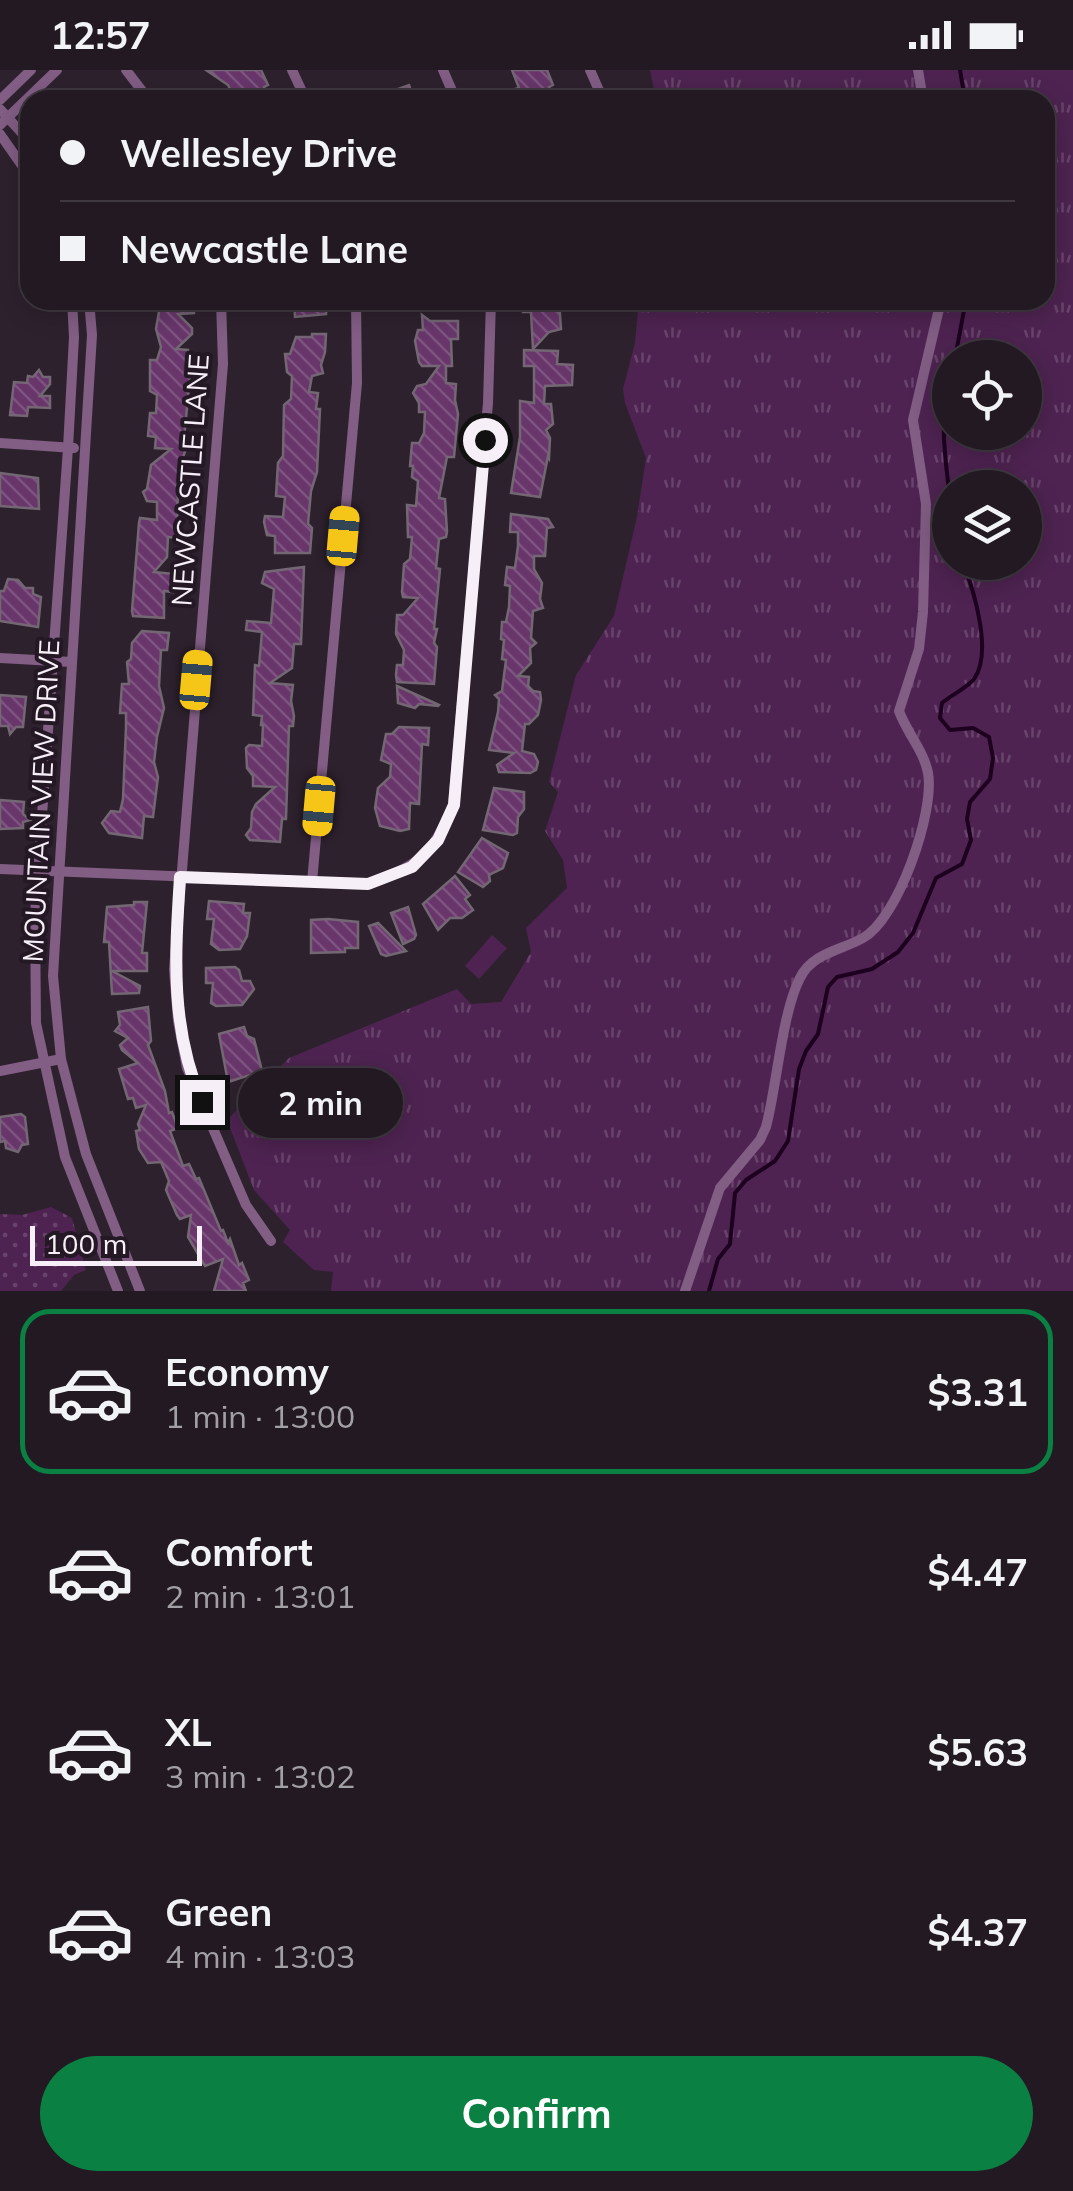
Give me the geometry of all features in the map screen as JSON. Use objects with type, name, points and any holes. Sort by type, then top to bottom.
[{"type":"street","points":[[0,100],[31,70]]},
{"type":"street","points":[[34,90],[57,70]]},
{"type":"street","points":[[126,70],[141,90]]},
{"type":"street","points":[[0,134],[20,162]]},
{"type":"street","name":"MOUNTAIN VIEW DRIVE","points":[[73,310],[68,448],[35,914],[36,1023],[65,1157],[118,1291]]},
{"type":"street","name":"MOUNTAIN VIEW DRIVE","points":[[91,310],[53,976],[61,1060],[86,1154],[140,1291]]},
{"type":"street","name":"NEWCASTLE LANE","points":[[221,310],[223,364],[174,968],[178,1020],[188,1068],[246,1205],[270,1242]]},
{"type":"street","points":[[312,882],[357,383],[356,310]]},
{"type":"street","points":[[0,869],[368,884],[412,867],[438,840],[454,805],[488,403],[491,310]]},
{"type":"street","points":[[685,1291],[720,1188],[760,1140],[766,1126],[800,977],[810,964],[877,929],[924,832],[928,772],[899,712],[918,649],[923,612],[926,504],[913,420],[939,310]]},
{"type":"street","points":[[0,443],[85,449]]},
{"type":"street","points":[[0,658],[72,662]]},
{"type":"street","points":[[0,1070],[61,1060]]},
{"type":"green space","points":[[650,70],[1073,70],[1073,1291],[331,1291],[333,1272],[314,1270],[283,1242],[290,1230],[254,1190],[227,1120],[289,1058],[457,989],[471,1004],[501,1002],[531,952],[526,928],[567,888],[563,860],[545,831],[558,792],[549,782],[576,675],[614,616],[646,458],[623,389],[635,343],[638,310],[1055,310],[1055,90],[654,90]]},
{"type":"green space","points":[[492,935],[507,948],[479,979],[465,966]]},
{"type":"green space","points":[[51,1207],[72,1218],[86,1270],[74,1275],[61,1291],[0,1291],[0,1214],[22,1215]]},
{"type":"building","points":[[206,70],[261,70],[268,85],[265,90],[231,90]]},
{"type":"building","points":[[512,70],[547,70],[553,85],[550,90],[511,90],[519,88]]},
{"type":"building","points":[[159,310],[194,310],[178,314],[192,328],[192,334],[176,349],[188,350],[187,366],[191,366],[184,439],[188,443],[181,463],[182,480],[178,480],[177,538],[168,537],[167,557],[154,572],[175,574],[173,592],[164,591],[164,618],[133,616],[132,611],[140,518],[157,520],[157,502],[147,501],[143,492],[151,465],[171,449],[155,448],[156,437],[148,436],[157,395],[150,391],[150,360],[157,360],[161,347],[156,329]]},
{"type":"building","points":[[295,310],[327,310],[326,314],[295,317]]},
{"type":"building","points":[[560,310],[561,329],[549,332],[533,349],[531,312],[523,312]]},
{"type":"building","points":[[422,315],[430,321],[458,321],[458,339],[451,339],[452,366],[446,366],[446,383],[456,384],[458,414],[454,457],[447,457],[439,498],[445,499],[447,532],[446,537],[439,539],[436,568],[440,569],[434,684],[397,682],[396,675],[397,665],[403,665],[404,650],[396,634],[397,615],[403,615],[418,598],[403,597],[402,592],[404,564],[410,559],[412,537],[408,537],[407,505],[416,506],[418,481],[412,477],[410,466],[412,443],[419,443],[424,433],[425,412],[419,412],[413,393],[417,386],[426,384],[439,366],[422,366],[419,362],[415,341],[418,330],[423,330]]},
{"type":"building","points":[[326,334],[323,373],[312,376],[309,392],[318,393],[316,409],[320,409],[317,472],[308,524],[312,528],[310,553],[275,553],[275,536],[267,535],[264,522],[265,516],[283,517],[285,497],[276,496],[278,463],[283,456],[284,405],[291,399],[292,376],[287,372],[285,354],[290,354],[296,337]]},
{"type":"building","points":[[524,350],[558,351],[557,364],[573,365],[572,385],[545,386],[544,404],[551,404],[553,424],[546,430],[550,438],[549,458],[540,497],[511,493],[520,437],[520,401],[534,403],[534,366],[524,366]]},
{"type":"building","points":[[39,370],[43,377],[50,377],[50,384],[40,396],[50,396],[50,408],[28,407],[27,416],[10,415],[14,382],[27,383],[28,376],[33,377]]},
{"type":"building","points":[[0,473],[38,478],[39,509],[0,506]]},
{"type":"building","points":[[511,514],[548,519],[553,527],[547,528],[545,556],[534,556],[534,569],[542,583],[543,608],[533,611],[531,638],[536,643],[530,648],[531,663],[518,676],[529,677],[528,686],[540,692],[541,700],[538,715],[525,724],[522,751],[534,754],[538,762],[536,770],[530,773],[499,772],[497,765],[514,753],[489,750],[498,712],[499,699],[495,695],[502,691],[506,660],[502,659],[501,639],[502,622],[506,622],[509,607],[507,567],[515,568],[518,546],[518,532],[510,532]]},
{"type":"building","points":[[304,567],[301,644],[294,644],[292,668],[270,683],[293,685],[286,819],[282,819],[280,842],[250,840],[246,835],[251,828],[252,812],[275,787],[253,786],[253,776],[247,768],[246,748],[262,746],[263,725],[262,716],[253,715],[255,665],[259,666],[262,632],[246,630],[247,621],[271,623],[274,589],[262,583],[265,572]]},
{"type":"building","points":[[8,579],[33,588],[33,594],[41,597],[38,627],[0,621],[0,591],[4,591]]},
{"type":"building","points":[[142,631],[169,633],[167,650],[161,650],[159,686],[164,708],[154,762],[158,777],[153,817],[144,816],[142,838],[109,833],[102,823],[111,811],[120,812],[123,799],[126,713],[120,713],[122,684],[129,684],[127,662],[131,659],[132,643]]},
{"type":"building","points":[[397,686],[439,705],[419,704],[415,708],[398,703]]},
{"type":"building","points":[[0,695],[26,697],[23,727],[16,727],[10,734],[8,726],[0,726]]},
{"type":"building","points":[[399,727],[429,728],[428,745],[422,744],[419,804],[410,803],[409,829],[400,831],[380,826],[375,808],[378,788],[390,777],[391,764],[381,760],[386,734]]},
{"type":"building","points":[[494,788],[524,792],[524,809],[513,835],[483,830]]},
{"type":"building","points":[[0,800],[24,802],[23,814],[30,820],[23,822],[23,828],[0,829]]},
{"type":"building","points":[[482,838],[508,853],[503,868],[489,875],[490,881],[483,887],[458,872]]},
{"type":"building","points":[[455,876],[470,895],[465,899],[473,910],[462,918],[450,918],[438,930],[423,904]]},
{"type":"building","points":[[209,901],[244,904],[243,913],[250,913],[247,936],[240,949],[219,950],[211,944],[214,919],[207,919]]},
{"type":"building","points":[[147,902],[142,953],[147,953],[147,971],[112,971],[140,986],[139,993],[112,994],[109,942],[104,942],[107,907]]},
{"type":"building","points":[[408,907],[416,935],[403,944],[391,913]]},
{"type":"building","points":[[311,920],[358,922],[358,948],[311,953]]},
{"type":"building","points":[[378,923],[406,951],[381,954],[369,926]]},
{"type":"building","points":[[235,967],[242,981],[250,981],[254,989],[242,1005],[216,1006],[211,1003],[213,983],[206,983],[206,968]]},
{"type":"building","points":[[148,1007],[148,1045],[169,1113],[172,1112],[178,1128],[170,1131],[183,1166],[189,1164],[196,1179],[199,1178],[221,1231],[228,1243],[230,1239],[239,1265],[242,1263],[249,1280],[243,1283],[246,1291],[214,1291],[223,1259],[205,1266],[188,1237],[191,1215],[180,1219],[166,1190],[169,1181],[161,1162],[148,1163],[139,1149],[136,1131],[140,1130],[138,1124],[146,1105],[136,1108],[133,1098],[128,1099],[119,1069],[138,1063],[120,1045],[128,1038],[115,1031],[120,1025],[118,1012]]},
{"type":"building","points":[[244,1027],[247,1036],[254,1039],[262,1071],[228,1082],[219,1034]]},
{"type":"building","points":[[0,1117],[25,1117],[28,1144],[18,1152],[6,1148],[5,1141],[0,1142]]},
{"type":"waterway","points":[[960,70],[963,90]]},
{"type":"waterway","points":[[958,340],[964,310]]},
{"type":"waterway","points":[[945,450],[947,470]]},
{"type":"waterway","points":[[709,1291],[718,1259],[730,1244],[735,1193],[746,1180],[775,1161],[788,1141],[799,1069],[818,1034],[828,987],[837,977],[872,969],[898,952],[913,933],[936,878],[962,864],[971,840],[967,819],[970,802],[990,779],[993,758],[989,737],[973,728],[950,730],[940,718],[942,703],[974,679],[982,654],[968,580]]},
{"type":"route","points":[[202,1102],[188,1068],[178,1020],[174,968],[180,877],[368,884],[412,867],[438,840],[454,805],[485,440]]}]
